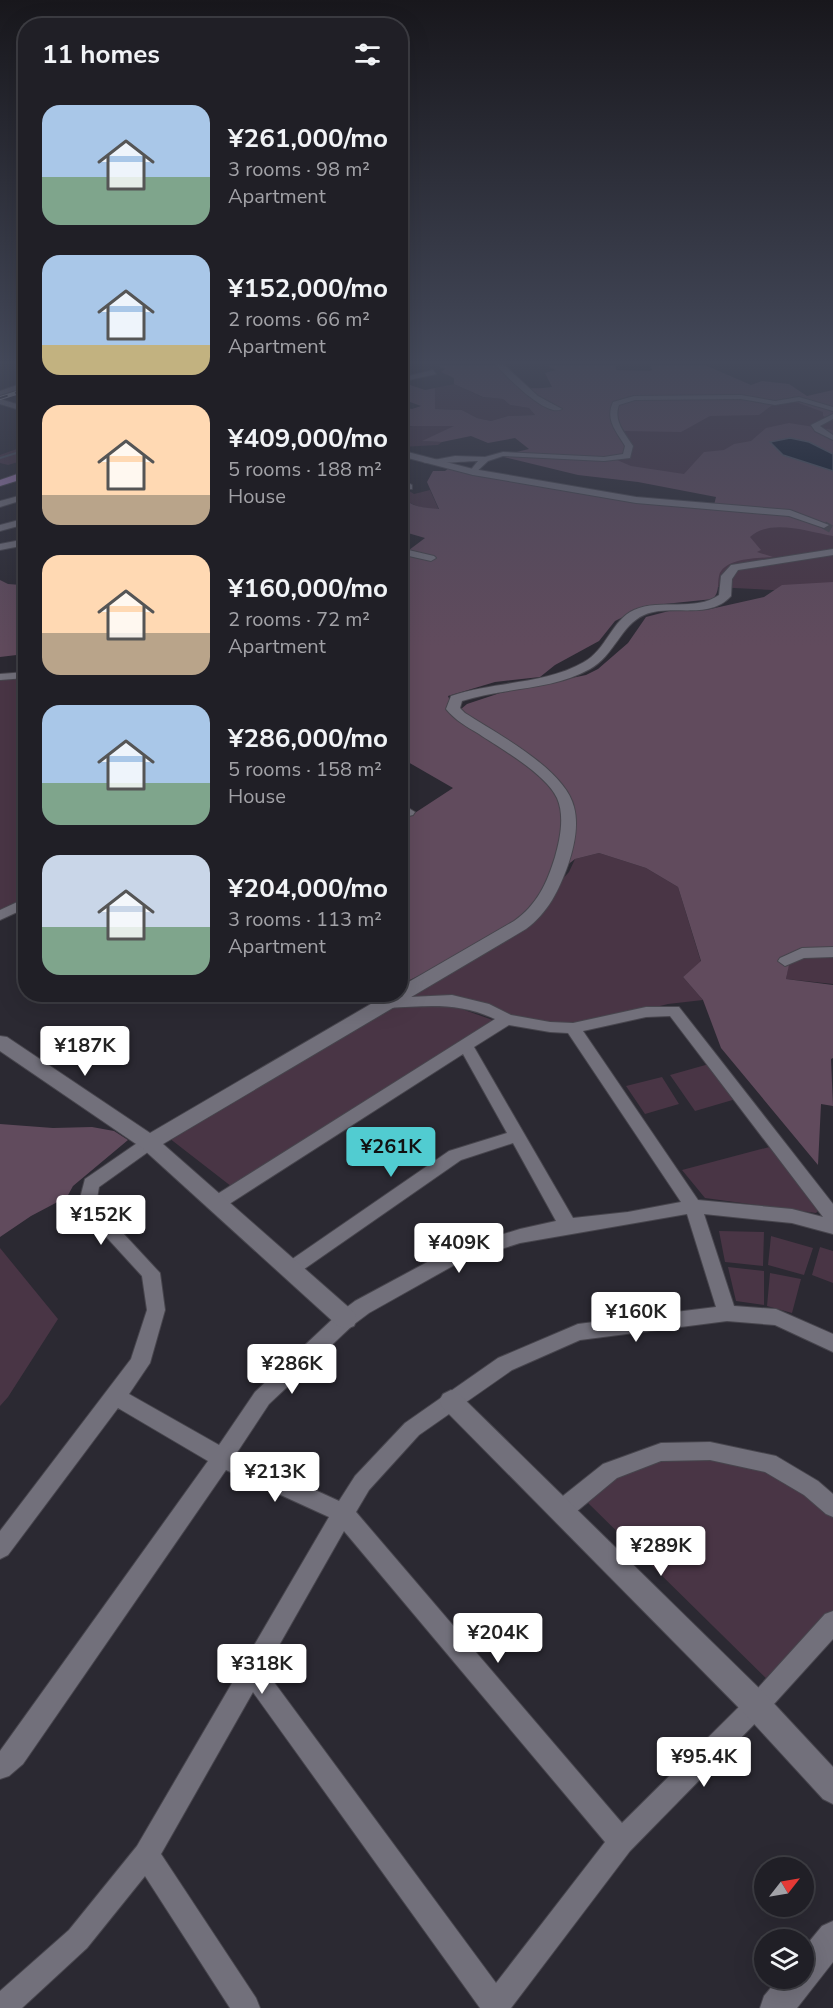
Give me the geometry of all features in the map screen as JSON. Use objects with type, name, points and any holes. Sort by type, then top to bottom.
[{"type":"main road","points":[[0,483],[18,477]]},
{"type":"street","points":[[417,459],[473,472],[659,503],[790,513],[824,525]]},
{"type":"street","points":[[427,462],[450,459]]},
{"type":"street","points":[[476,459],[485,459]]},
{"type":"street","points":[[473,472],[485,459]]},
{"type":"street","points":[[590,459],[606,459]]},
{"type":"street","points":[[0,504],[18,498]]},
{"type":"street","points":[[0,528],[18,523]]},
{"type":"street","points":[[0,547],[18,544]]},
{"type":"street","points":[[408,990],[534,916],[548,897],[569,832],[564,798],[550,782],[521,757],[460,716],[453,709],[456,699],[476,691],[540,684],[560,679],[577,671],[603,654],[633,616],[641,612],[662,607],[708,605],[719,601],[725,596],[726,577],[735,567],[833,552]]},
{"type":"street","points":[[408,553],[431,558]]},
{"type":"street","points":[[0,677],[18,676]]},
{"type":"street","points":[[0,916],[18,906]]},
{"type":"street","points":[[785,961],[802,953],[833,952]]},
{"type":"street","points":[[408,1001],[452,1000],[484,1008],[507,1019],[550,1027],[573,1028],[646,1012],[674,1011],[833,1217]]},
{"type":"street","points":[[0,1548],[140,1363],[156,1310],[151,1273],[87,1206],[91,1184],[149,1143],[388,1002]]},
{"type":"street","points":[[217,1203],[507,1019]]},
{"type":"street","points":[[573,1028],[693,1206],[727,1313]]},
{"type":"street","points":[[0,1042],[149,1143],[346,1319]]},
{"type":"street","points":[[466,1046],[568,1226]]},
{"type":"street","points":[[291,1269],[455,1155],[517,1136]]},
{"type":"street","points":[[0,1767],[14,1755],[262,1398],[346,1319],[395,1287],[452,1257],[520,1236],[693,1206],[792,1216],[833,1227]]},
{"type":"street","points":[[2,2008],[78,1939],[146,1855],[362,1483],[412,1430],[505,1364],[578,1332],[727,1313],[776,1317],[833,1344]]},
{"type":"street","points":[[115,1396],[222,1458],[343,1514],[621,1842]]},
{"type":"street","points":[[451,1401],[756,1705],[833,1790]]},
{"type":"street","points":[[562,1510],[610,1471],[662,1452],[710,1451],[769,1464],[811,1488],[833,1507]]},
{"type":"street","points":[[252,1672],[495,2006],[621,1842],[756,1705],[833,1622]]},
{"type":"street","points":[[146,1855],[246,2008]]},
{"type":"street","points":[[814,1961],[833,1937]]},
{"type":"street","points":[[776,2008],[791,1989]]},
{"type":"shaded area","points":[[0,459],[18,459],[18,462],[8,465],[0,463]]},
{"type":"shaded area","points":[[511,459],[618,459],[617,460],[631,466],[684,474],[698,459],[795,459],[833,471],[833,536],[779,527],[758,531],[750,537],[761,550],[757,552],[773,557],[742,560],[727,566],[719,576],[717,591],[713,599],[645,606],[615,621],[599,641],[555,665],[540,677],[495,682],[448,696],[455,714],[467,704],[500,693],[586,675],[598,669],[628,643],[646,617],[669,611],[706,610],[764,597],[782,585],[833,582],[833,954],[805,952],[785,961],[789,965],[786,979],[833,985],[833,1058],[831,1059],[833,1106],[821,1104],[818,1165],[721,1048],[703,1000],[683,977],[701,961],[678,887],[646,868],[599,853],[575,859],[557,873],[534,906],[486,945],[408,981],[408,817],[453,788],[408,762],[408,551],[425,538],[408,533],[408,502],[413,505],[439,509],[427,482],[433,471],[445,471],[449,468],[581,492],[714,505],[716,497],[638,482],[578,475]]},
{"type":"shaded area","points":[[589,459],[833,459],[833,593],[675,585],[728,493],[589,465]]},
{"type":"shaded area","points":[[408,490],[414,494],[430,490],[439,510],[423,508],[409,502]]},
{"type":"shaded area","points":[[0,580],[8,584],[18,585],[18,655],[0,657]]},
{"type":"shaded area","points":[[18,679],[18,902],[0,911],[0,680]]},
{"type":"shaded area","points":[[599,853],[646,868],[678,887],[701,962],[683,977],[703,1000],[668,1004],[573,1028],[445,1003],[501,1023],[236,1190],[169,1138],[388,1003],[436,1000],[408,995],[408,991],[520,925],[569,872],[575,859]]},
{"type":"shaded area","points":[[805,953],[833,954],[833,984],[786,979],[789,963]]},
{"type":"shaded area","points":[[709,1064],[736,1099],[695,1111],[670,1075]]},
{"type":"shaded area","points":[[662,1077],[679,1104],[645,1114],[626,1086]]},
{"type":"shaded area","points":[[0,1124],[53,1128],[92,1127],[114,1131],[128,1140],[73,1186],[67,1197],[31,1216],[0,1237]]},
{"type":"shaded area","points":[[773,1146],[820,1209],[816,1213],[705,1198],[682,1170]]},
{"type":"shaded area","points":[[719,1231],[764,1232],[763,1266],[725,1262]]},
{"type":"shaded area","points":[[771,1236],[813,1248],[804,1275],[768,1265]]},
{"type":"shaded area","points":[[820,1247],[833,1251],[833,1283],[812,1275]]},
{"type":"shaded area","points":[[0,1248],[58,1319],[0,1406]]},
{"type":"shaded area","points":[[728,1267],[764,1271],[764,1305],[736,1301]]},
{"type":"shaded area","points":[[770,1273],[801,1279],[792,1313],[767,1306]]},
{"type":"shaded area","points":[[662,1455],[764,1463],[833,1507],[833,1622],[774,1686],[584,1499],[607,1473]]},
{"type":"water","points":[[795,459],[833,459],[833,471]]},
{"type":"tunnel","points":[[824,525],[833,530]]}]
